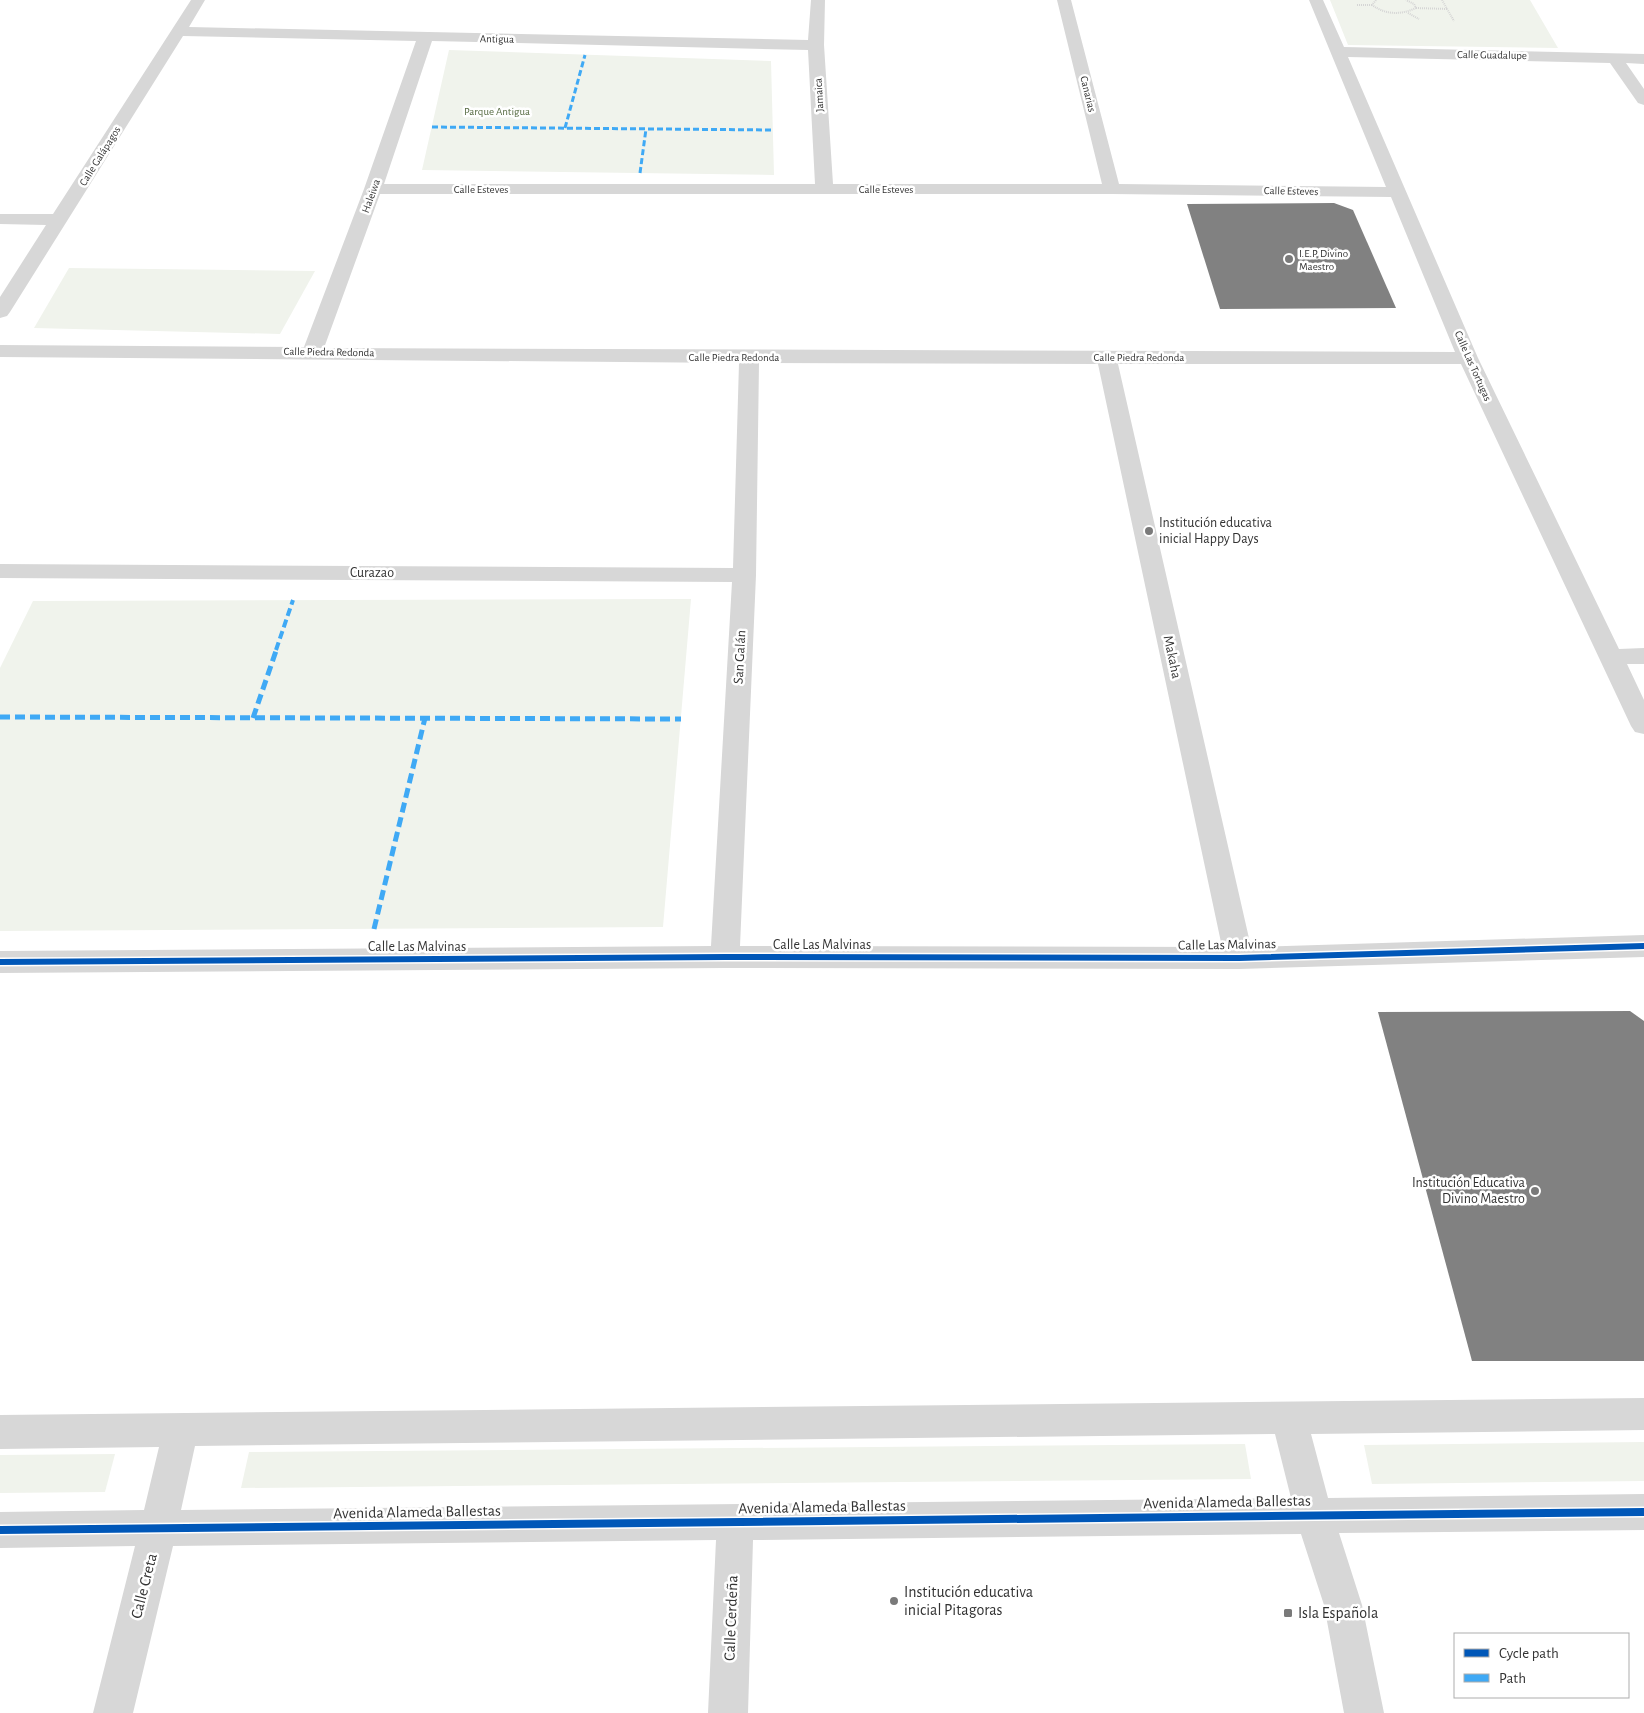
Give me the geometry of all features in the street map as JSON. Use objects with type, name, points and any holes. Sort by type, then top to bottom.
[{"type":"street","name":"Calle Galápagos","points":[[0,312],[198,0]]},
{"type":"street","name":"Jamaica","points":[[818,0],[816,45],[824,189]]},
{"type":"street","name":"Canarias","points":[[1064,0],[1112,188]]},
{"type":"street","name":"Calle Las Tortugas","points":[[1316,0],[1340,52],[1468,358],[1644,726]]},
{"type":"street","name":"Antigua","points":[[179,31],[425,38],[816,45]]},
{"type":"street","name":"Haleiwa","points":[[312,352],[373,189],[425,38]]},
{"type":"street","name":"Calle Guadalupe","points":[[1340,52],[1644,58]]},
{"type":"street","points":[[1614,58],[1644,100]]},
{"type":"street","name":"Calle Esteves","points":[[373,189],[1112,188],[1399,192]]},
{"type":"street","points":[[0,219],[59,220]]},
{"type":"street","name":"Calle Piedra Redonda","points":[[0,351],[749,357],[1468,358]]},
{"type":"street","name":"Makaha","points":[[1106,356],[1239,958]]},
{"type":"street","name":"San Galán","points":[[725,957],[744,575],[749,357]]},
{"type":"street","name":"Curazao","points":[[0,571],[744,575]]},
{"type":"street","points":[[1611,657],[1644,656]]},
{"type":"street","name":"Calle Las Malvinas","points":[[0,962],[725,957],[1239,958],[1644,946]]},
{"type":"street","points":[[0,1432],[1644,1414]]},
{"type":"street","points":[[1289,1418],[1314,1515],[1343,1606],[1364,1713]]},
{"type":"street","name":"Calle Creta","points":[[113,1713],[181,1430]]},
{"type":"street","name":"Avenida Alameda Ballestas","points":[[0,1530],[158,1530],[1644,1512]]},
{"type":"street","name":"Calle Cerdeña","points":[[728,1713],[734,1522]]},
{"type":"path","points":[[1376,0],[1372,6],[1384,13],[1408,13],[1416,8],[1448,9]]},
{"type":"path","points":[[1406,0],[1414,4],[1416,8]]},
{"type":"green space","points":[[1330,0],[1530,0],[1558,48],[1348,45]]},
{"type":"green space","name":"Parque Antigua","points":[[449,50],[771,61],[774,175],[422,170]]},
{"type":"green space","points":[[69,268],[315,271],[280,334],[34,328]]},
{"type":"green space","points":[[691,599],[663,927],[0,931],[0,668],[33,601]]},
{"type":"green space","points":[[1644,1442],[1644,1481],[1372,1484],[1364,1445]]},
{"type":"green space","points":[[1245,1444],[1251,1479],[241,1488],[249,1452]]},
{"type":"green space","points":[[115,1454],[105,1492],[0,1493],[0,1455]]},
{"type":"building","name":"I.E.P. Divino Maestro","points":[[1334,203],[1353,210],[1396,308],[1220,309],[1187,204]]},
{"type":"building","name":"Institución Educativa Divino Maestro","points":[[1630,1011],[1644,1021],[1644,1361],[1472,1361],[1378,1012]]},
{"type":"marked path","points":[[565,128],[585,55]]},
{"type":"marked path","points":[[432,127],[773,130]]},
{"type":"marked path","points":[[640,173],[646,129]]},
{"type":"marked path","points":[[253,718],[293,600]]},
{"type":"marked path","points":[[0,717],[681,719]]},
{"type":"marked path","points":[[374,929],[425,718]]},
{"type":"cycle path","points":[[0,962],[725,957],[1239,958],[1644,946]]},
{"type":"cycle path","points":[[0,1530],[1644,1512]]},
{"type":"place","name":"I.E.P. Divino Maestro","points":[[1289,259]]},
{"type":"place","name":"Institución educativa inicial Happy Days","points":[[1149,531]]},
{"type":"place","name":"Institución Educativa Divino Maestro","points":[[1535,1191]]},
{"type":"place","name":"Institución educativa inicial Pitagoras","points":[[894,1601]]},
{"type":"place","name":"Isla Española","points":[[1288,1613]]}]
